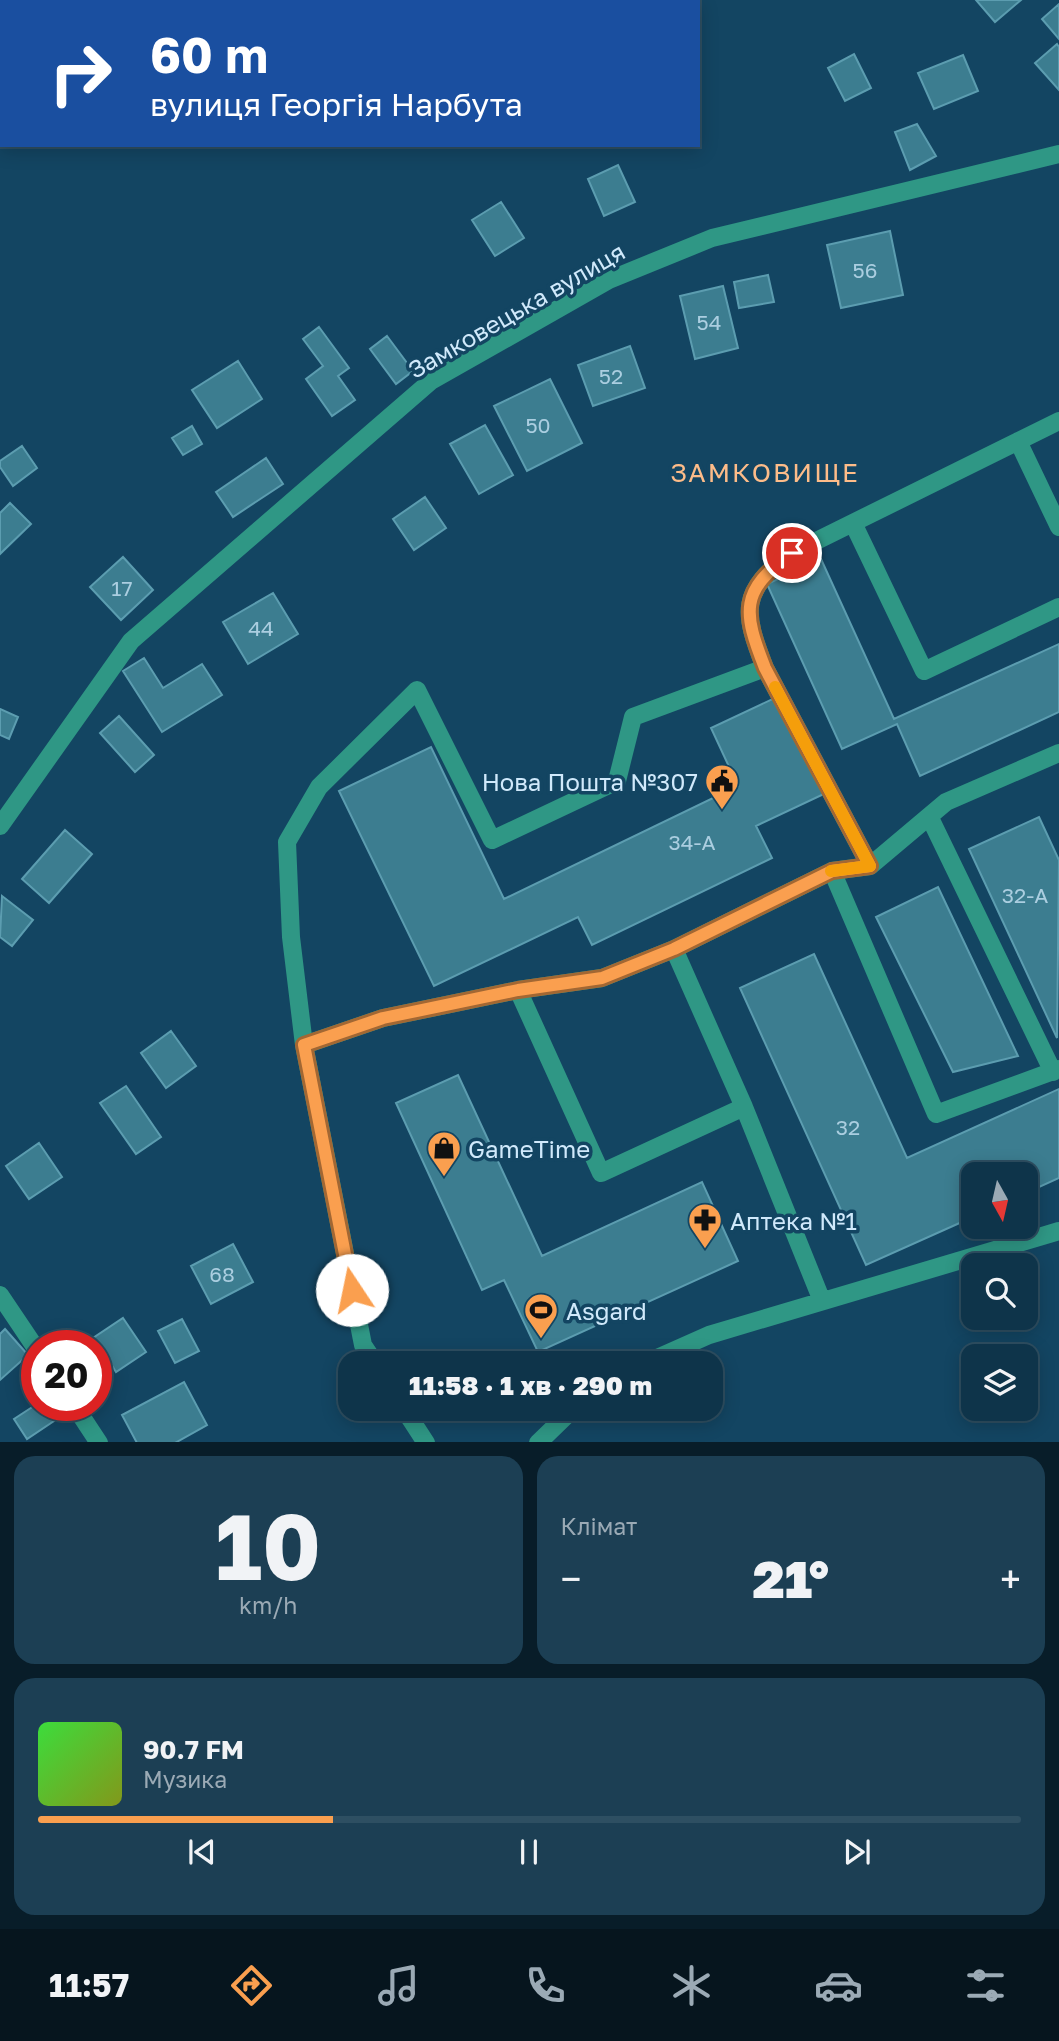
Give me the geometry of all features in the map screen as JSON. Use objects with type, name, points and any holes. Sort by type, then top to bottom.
[{"type":"street","name":"Замковецька вулиця","points":[[0,826],[131,640],[431,381],[609,280],[712,237],[1059,154]]},
{"type":"street","points":[[870,866],[765,668],[752,634],[749,608],[755,587],[772,568],[792,553],[1059,421]]},
{"type":"street","points":[[1018,441],[1059,527]]},
{"type":"street","points":[[853,523],[924,671],[1059,607]]},
{"type":"street","points":[[367,1351],[363,1345],[304,1045],[291,937],[286,842],[318,787],[417,690],[492,840],[617,780],[634,717],[765,668]]},
{"type":"street","points":[[304,1045],[383,1018],[518,990],[602,978],[674,949],[832,871],[870,866],[946,802],[1059,753]]},
{"type":"street","points":[[832,871],[936,1114],[1056,1070],[930,818]]},
{"type":"street","points":[[674,949],[744,1107],[822,1301]]},
{"type":"street","points":[[518,990],[601,1173],[744,1107]]},
{"type":"street","points":[[673,1351],[709,1335],[1059,1231]]},
{"type":"street","points":[[0,1295],[24,1330]]},
{"type":"street","points":[[85,1421],[98,1442]]},
{"type":"street","points":[[412,1421],[425,1442]]},
{"type":"street","points":[[539,1442],[561,1421]]},
{"type":"building","points":[[976,0],[1021,0],[995,22]]},
{"type":"building","points":[[1059,4],[1059,39],[1042,19]]},
{"type":"building","points":[[1057,44],[1059,47],[1059,90],[1035,63]]},
{"type":"building","points":[[854,54],[871,88],[845,101],[828,68]]},
{"type":"building","points":[[963,55],[978,91],[934,109],[918,73]]},
{"type":"building","points":[[917,124],[936,156],[910,170],[895,132]]},
{"type":"building","points":[[618,165],[635,202],[604,216],[588,179]]},
{"type":"building","points":[[501,202],[524,238],[495,256],[472,220]]},
{"type":"building","points":[[890,231],[903,295],[841,308],[827,245]]},
{"type":"building","points":[[768,275],[774,302],[739,308],[734,282]]},
{"type":"building","points":[[723,286],[738,348],[695,359],[680,296]]},
{"type":"building","points":[[319,327],[349,368],[338,376],[355,400],[332,416],[306,379],[323,366],[303,339]]},
{"type":"building","points":[[387,336],[413,371],[396,384],[370,349]]},
{"type":"building","points":[[630,346],[645,388],[593,406],[578,365]]},
{"type":"building","points":[[238,361],[262,399],[217,428],[192,390]]},
{"type":"building","points":[[550,379],[582,443],[527,471],[494,406]]},
{"type":"building","points":[[485,425],[513,475],[479,494],[450,444]]},
{"type":"building","points":[[192,426],[202,444],[183,455],[172,438]]},
{"type":"building","points":[[22,446],[37,468],[13,486],[0,467],[0,461]]},
{"type":"building","points":[[266,458],[283,484],[233,517],[216,492]]},
{"type":"building","points":[[425,497],[446,528],[414,550],[393,519]]},
{"type":"building","points":[[10,503],[31,524],[0,554],[0,513]]},
{"type":"building","points":[[123,557],[153,590],[121,620],[90,587]]},
{"type":"building","points":[[821,559],[894,719],[1059,644],[1059,712],[920,776],[897,724],[842,749],[767,584]]},
{"type":"building","points":[[273,593],[298,634],[248,664],[223,622]]},
{"type":"building","points":[[144,658],[163,688],[202,664],[222,695],[162,732],[123,671]]},
{"type":"building","points":[[779,696],[826,793],[756,826],[772,858],[592,945],[578,917],[434,986],[339,791],[431,747],[504,899],[738,786],[711,728]]},
{"type":"building","points":[[0,709],[18,717],[9,739],[0,735]]},
{"type":"building","points":[[119,716],[154,755],[135,772],[100,733]]},
{"type":"building","points":[[1039,817],[1059,860],[1057,1038],[969,849]]},
{"type":"building","points":[[65,830],[92,854],[49,903],[22,879]]},
{"type":"building","points":[[938,887],[1018,1056],[953,1072],[876,917]]},
{"type":"building","points":[[2,896],[33,920],[12,946],[0,937]]},
{"type":"building","points":[[814,954],[907,1158],[1059,1089],[1059,1178],[1038,1188],[1038,1162],[961,1162],[961,1222],[866,1265],[740,988]]},
{"type":"building","points":[[171,1031],[196,1066],[166,1088],[141,1053]]},
{"type":"building","points":[[458,1075],[542,1256],[702,1182],[738,1261],[538,1351],[504,1280],[482,1290],[396,1103]]},
{"type":"building","points":[[126,1086],[161,1137],[136,1154],[100,1103]]},
{"type":"building","points":[[39,1143],[62,1177],[29,1199],[6,1166]]},
{"type":"building","points":[[233,1244],[253,1282],[211,1304],[191,1266]]},
{"type":"building","points":[[123,1318],[146,1352],[116,1372],[112,1366],[112,1330],[105,1330]]},
{"type":"building","points":[[182,1319],[199,1351],[175,1363],[158,1331]]},
{"type":"building","points":[[5,1329],[21,1347],[21,1361],[0,1380],[0,1334]]},
{"type":"building","points":[[184,1382],[207,1425],[177,1442],[136,1442],[122,1415]]},
{"type":"building","points":[[21,1414],[21,1421],[54,1421],[27,1439],[14,1419]]},
{"type":"slow traffic","points":[[775,687],[870,866],[831,871]]},
{"type":"place","name":"Нова Пошта №307","points":[[722,811]]},
{"type":"place","name":"GameTime","points":[[444,1178]]},
{"type":"place","name":"Аптека №1","points":[[705,1250]]},
{"type":"place","name":"Asgard","points":[[541,1340]]},
{"type":"district","name":"ЗАМКОВИЩЕ","points":[[765,472]]},
{"type":"route","points":[[352,1290],[304,1045],[383,1018],[518,990],[602,978],[674,949],[832,871],[870,866],[765,668],[752,634],[749,608],[755,587],[772,568],[792,553]]}]
